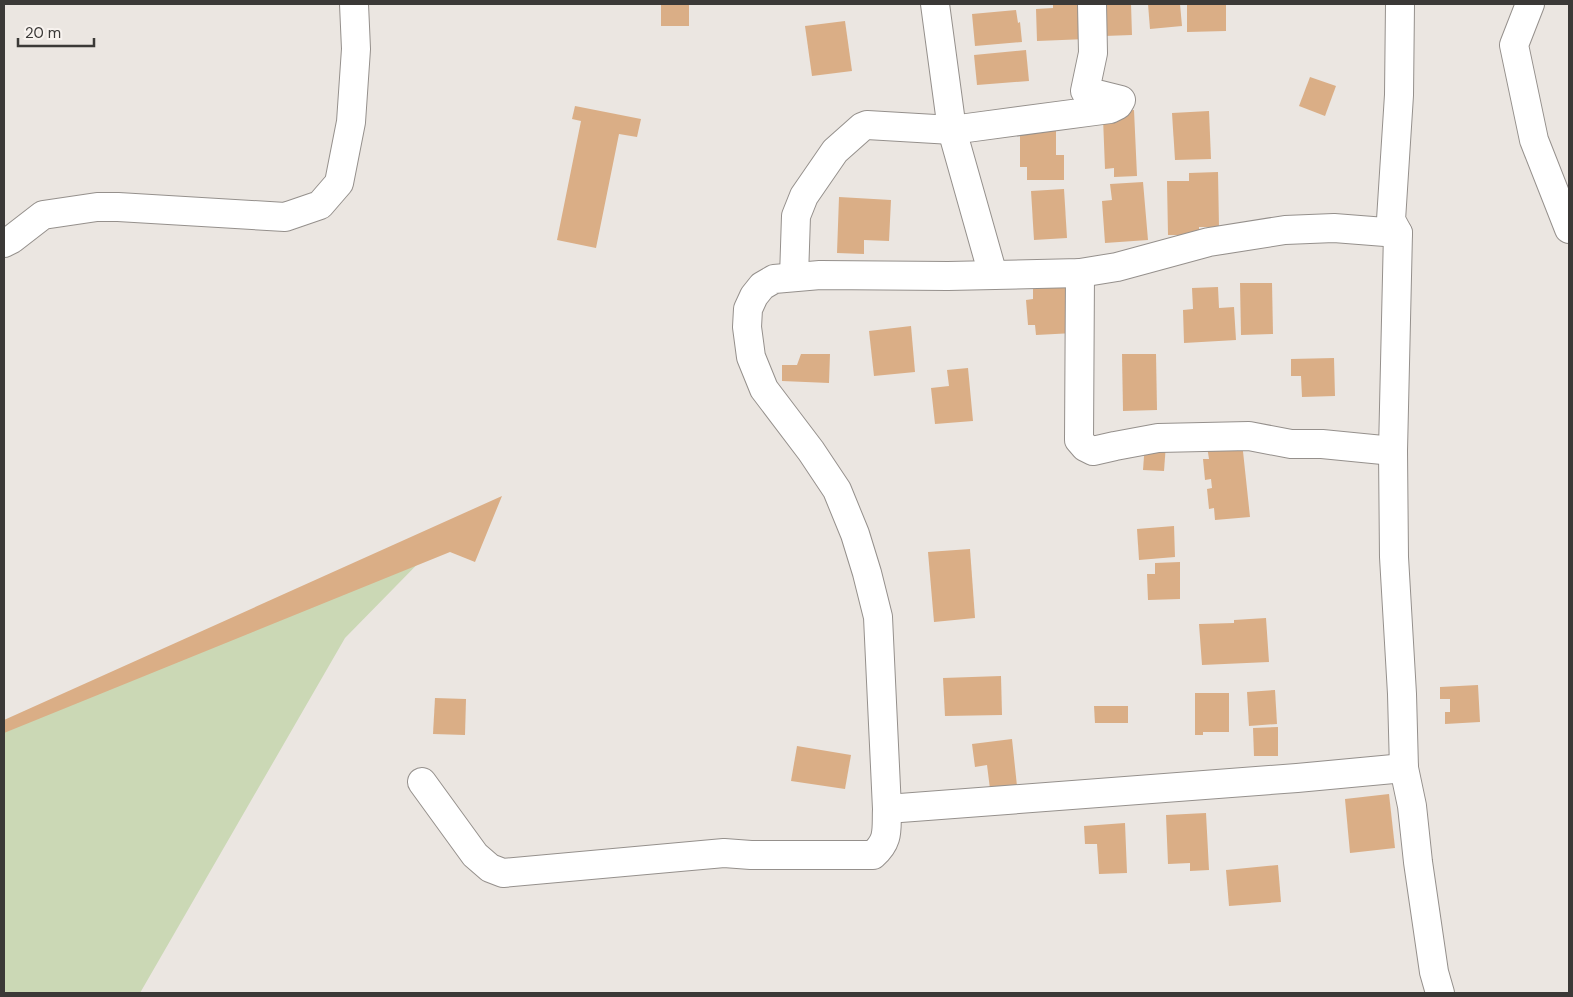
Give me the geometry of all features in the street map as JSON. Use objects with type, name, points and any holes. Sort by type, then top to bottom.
[{"type":"street","points":[[4,243],[43,215],[97,207],[285,217],[320,205],[338,183],[351,122],[356,49],[354,4]]},
{"type":"street","points":[[935,4],[952,130],[993,275]]},
{"type":"street","points":[[794,277],[796,216],[801,202],[835,151],[854,132],[867,125],[952,130],[1110,109],[1118,105],[1121,100],[1086,91],[1093,53],[1092,4]]},
{"type":"street","points":[[1400,4],[1400,95],[1391,220],[1398,233],[1393,451],[1394,556],[1404,768],[1412,806],[1434,972],[1440,993]]},
{"type":"street","points":[[1530,4],[1514,46],[1534,140],[1569,229]]},
{"type":"street","points":[[422,782],[475,855],[490,868],[503,873],[724,853],[873,855],[882,847],[886,834],[887,809],[878,617],[855,534],[837,490],[811,451],[764,389],[751,357],[748,309],[754,296],[762,286],[774,279],[820,274],[948,276],[1080,273],[1117,267],[1209,242],[1286,230],[1334,228],[1398,233]]},
{"type":"street","points":[[1080,273],[1079,440],[1093,452],[1158,438],[1249,436],[1291,444],[1322,444],[1393,451]]},
{"type":"street","points":[[887,809],[1297,778],[1404,768]]},
{"type":"green space","points":[[445,536],[345,638],[140,993],[4,993],[4,726]]},
{"type":"building","points":[[661,4],[689,4],[689,26],[661,26]]},
{"type":"building","points":[[1053,4],[1086,4],[1087,39],[1037,41],[1036,9],[1053,8]]},
{"type":"building","points":[[1103,4],[1131,4],[1132,35],[1104,36]]},
{"type":"building","points":[[1148,4],[1180,4],[1182,26],[1150,29]]},
{"type":"building","points":[[1187,4],[1226,4],[1226,31],[1187,32]]},
{"type":"building","points":[[1016,10],[1018,23],[1020,22],[1022,42],[975,46],[972,14]]},
{"type":"building","points":[[845,21],[852,71],[812,76],[805,26]]},
{"type":"building","points":[[1026,50],[1029,81],[977,85],[974,55]]},
{"type":"building","points":[[1310,77],[1336,86],[1325,116],[1299,106]]},
{"type":"building","points":[[575,106],[641,119],[637,137],[619,134],[596,248],[557,240],[581,121],[572,119]]},
{"type":"building","points":[[1134,110],[1137,176],[1114,177],[1114,168],[1105,169],[1103,118],[1117,111]]},
{"type":"building","points":[[1209,111],[1211,159],[1175,160],[1172,113]]},
{"type":"building","points":[[1020,127],[1056,127],[1056,155],[1064,155],[1064,180],[1027,180],[1027,167],[1020,167]]},
{"type":"building","points":[[1218,172],[1219,227],[1199,227],[1199,235],[1168,235],[1167,181],[1189,181],[1189,173]]},
{"type":"building","points":[[1143,182],[1148,240],[1105,243],[1102,201],[1112,200],[1110,184]]},
{"type":"building","points":[[1064,189],[1067,238],[1034,240],[1031,191]]},
{"type":"building","points":[[839,197],[891,200],[889,241],[864,240],[864,254],[837,253]]},
{"type":"building","points":[[1240,283],[1272,283],[1273,334],[1241,335]]},
{"type":"building","points":[[1071,286],[1074,333],[1036,335],[1035,325],[1028,325],[1026,300],[1033,299],[1033,288]]},
{"type":"building","points":[[1218,287],[1219,308],[1234,307],[1236,340],[1184,343],[1183,310],[1193,309],[1192,288]]},
{"type":"building","points":[[911,326],[915,372],[874,376],[869,331]]},
{"type":"building","points":[[801,354],[830,354],[829,383],[782,381],[782,365],[797,365]]},
{"type":"building","points":[[1122,354],[1156,354],[1157,410],[1123,411]]},
{"type":"building","points":[[1334,358],[1335,396],[1302,397],[1301,376],[1291,376],[1291,359]]},
{"type":"building","points":[[968,368],[973,421],[935,424],[931,388],[949,386],[947,370]]},
{"type":"building","points":[[1242,442],[1250,517],[1215,520],[1214,508],[1209,509],[1207,489],[1212,488],[1211,479],[1205,480],[1203,459],[1209,459],[1207,446]]},
{"type":"building","points":[[1145,443],[1166,444],[1164,471],[1143,470]]},
{"type":"building","points":[[502,496],[475,562],[450,552],[4,733],[4,720]]},
{"type":"building","points":[[1174,526],[1175,557],[1139,560],[1137,529]]},
{"type":"building","points":[[970,549],[975,618],[934,622],[928,552]]},
{"type":"building","points":[[1180,562],[1180,599],[1148,600],[1147,574],[1155,574],[1155,563]]},
{"type":"building","points":[[1266,618],[1269,662],[1202,665],[1199,624],[1234,623],[1234,620]]},
{"type":"building","points":[[1001,676],[1002,715],[945,716],[943,678]]},
{"type":"building","points":[[1478,685],[1480,722],[1445,724],[1445,712],[1450,712],[1450,699],[1440,699],[1440,687]]},
{"type":"building","points":[[1275,690],[1277,724],[1249,726],[1247,692]]},
{"type":"building","points":[[1195,693],[1229,693],[1229,732],[1203,732],[1203,735],[1195,735]]},
{"type":"building","points":[[435,698],[466,699],[465,735],[433,734]]},
{"type":"building","points":[[1094,706],[1128,706],[1128,723],[1095,723]]},
{"type":"building","points":[[1278,727],[1278,756],[1254,756],[1253,728]]},
{"type":"building","points":[[1012,739],[1017,786],[990,789],[987,765],[975,767],[972,744]]},
{"type":"building","points":[[797,746],[851,755],[845,789],[791,781]]},
{"type":"building","points":[[1389,794],[1395,848],[1350,853],[1345,799]]},
{"type":"building","points":[[1206,813],[1209,870],[1190,871],[1190,863],[1168,864],[1166,815]]},
{"type":"building","points":[[1125,823],[1127,873],[1099,874],[1097,844],[1085,844],[1084,826]]},
{"type":"building","points":[[1278,865],[1281,902],[1229,906],[1226,870]]}]
